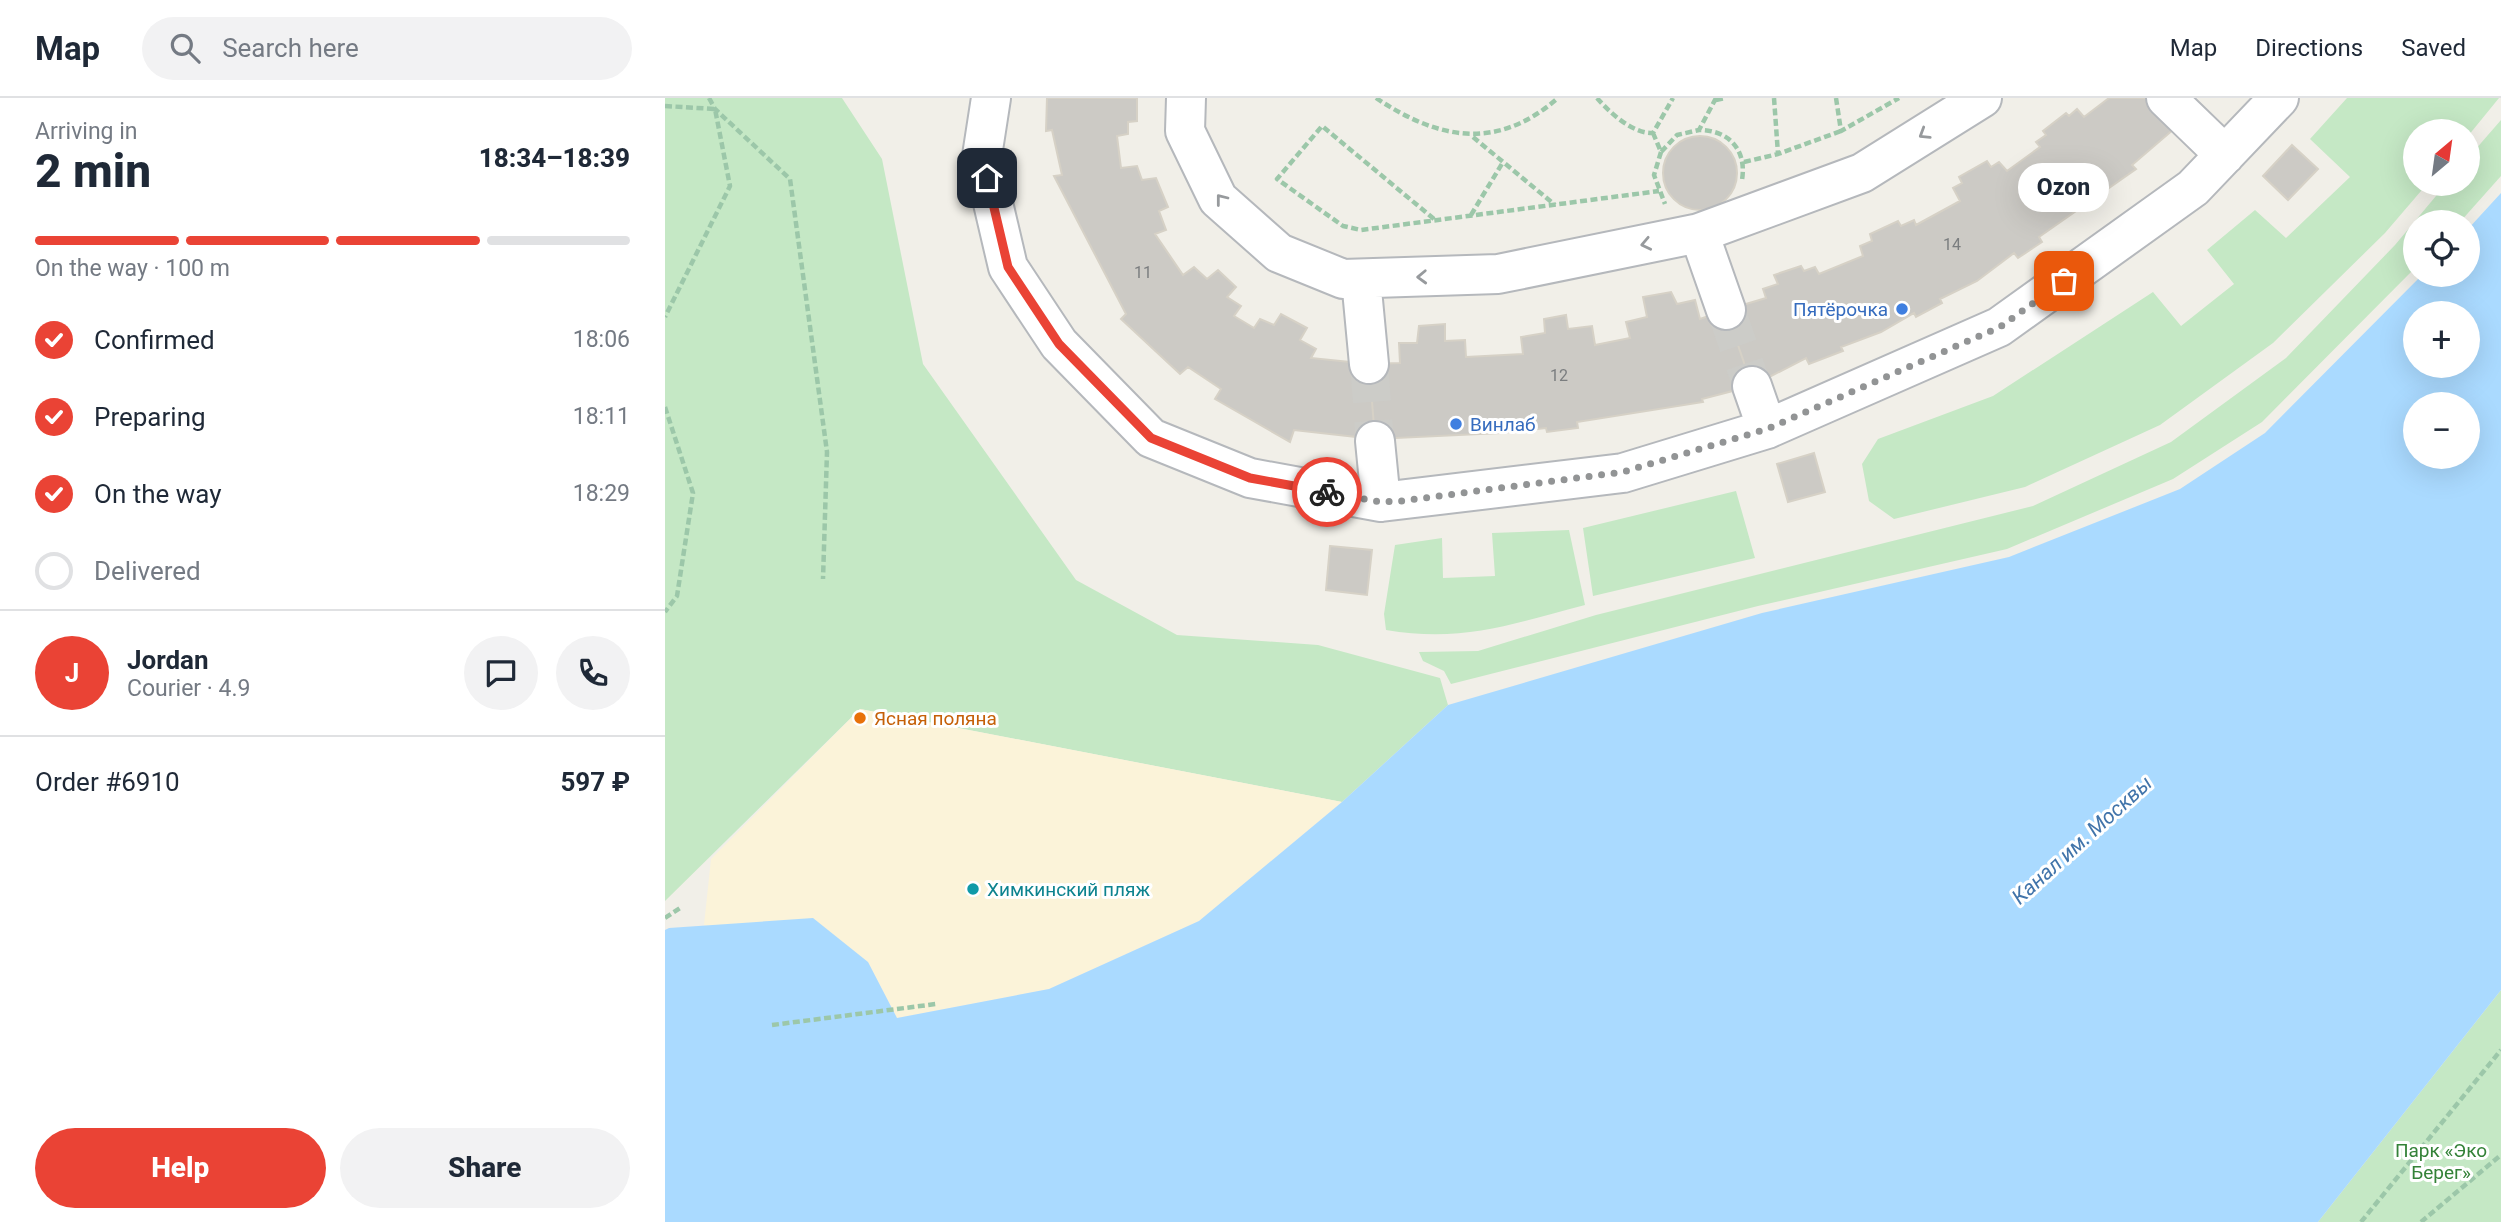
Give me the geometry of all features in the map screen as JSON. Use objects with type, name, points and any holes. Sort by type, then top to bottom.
[{"type":"lane","points":[[991,98],[982,156],[1008,267],[1059,344],[1151,438],[1250,478],[1381,502],[1623,472],[1767,429],[2000,327],[2193,188],[2279,98]]},
{"type":"lane","points":[[1186,98],[1185,131],[1218,199],[1279,253],[1343,279],[1498,274],[1699,233],[1862,173],[1982,98]]},
{"type":"lane","points":[[2166,98],[2225,155]]},
{"type":"lane","points":[[1699,233],[1726,310]]},
{"type":"lane","points":[[1361,279],[1369,364]]},
{"type":"lane","points":[[1752,386],[1767,429]]},
{"type":"lane","points":[[1375,441],[1381,502]]},
{"type":"path","points":[[665,317],[730,186],[715,109],[709,98]]},
{"type":"path","points":[[1376,98],[1410,121],[1472,137],[1555,205]]},
{"type":"path","points":[[1472,137],[1535,118],[1558,98]]},
{"type":"path","points":[[1597,98],[1609,111],[1643,133],[1653,133]]},
{"type":"path","points":[[1653,133],[1673,98]]},
{"type":"path","points":[[1699,130],[1716,99],[1726,98]]},
{"type":"path","points":[[1774,98],[1778,154]]},
{"type":"path","points":[[1836,98],[1841,131]]},
{"type":"path","points":[[1653,133],[1661,152],[1677,135],[1699,130],[1727,137],[1737,147],[1744,162],[1778,154],[1841,131],[1899,98]]},
{"type":"path","points":[[665,106],[715,109],[790,179],[827,452],[823,579]]},
{"type":"path","points":[[1434,219],[1322,126],[1277,179],[1343,226],[1361,230],[1659,191]]},
{"type":"path","points":[[1471,216],[1503,162]]},
{"type":"path","points":[[665,407],[693,493],[677,596],[665,612]]},
{"type":"path","points":[[665,918],[680,908]]},
{"type":"path","points":[[772,1025],[936,1004]]},
{"type":"path","points":[[2361,1222],[2501,1050]]},
{"type":"path","points":[[2421,1222],[2501,1155]]},
{"type":"green space","points":[[665,98],[842,98],[882,159],[923,364],[1076,580],[1177,635],[1318,645],[1440,678],[1448,705],[1342,802],[860,709],[665,901]]},
{"type":"green space","points":[[2347,98],[2499,98],[2480,121],[2480,119],[2403,119],[2403,196],[2417,196],[2385,233],[2273,343],[2160,425],[2025,487],[1894,519],[1869,501],[1862,464],[1878,439],[1993,396],[2153,292],[2181,326],[2234,284],[2207,250],[2255,210],[2286,238],[2350,177],[2310,139]]},
{"type":"green space","points":[[2501,120],[2501,176],[2471,210],[2424,210],[2436,196],[2480,196],[2480,144]]},
{"type":"green space","points":[[2403,235],[2403,280],[2262,422],[2173,479],[2007,549],[1758,606],[1451,684],[1444,671],[1423,661],[1419,652],[1478,651],[1596,615],[2033,506],[2171,442],[2286,358]]},
{"type":"green space","points":[[1736,491],[1755,558],[1593,596],[1583,528]]},
{"type":"green space","points":[[1569,530],[1585,605],[1510,625],[1464,633],[1386,630],[1384,614],[1395,545],[1442,538],[1443,578],[1495,576],[1492,533]]},
{"type":"green space","name":"Парк «Эко Берег»","points":[[2501,990],[2501,1222],[2318,1222]]},
{"type":"sand","name":"Химкинский пляж","points":[[860,709],[1342,802],[1199,921],[1049,989],[897,1018],[868,962],[704,925],[711,859]]},
{"type":"water","name":"Канал им. Москвы","points":[[2501,193],[2501,990],[2318,1222],[665,1222],[665,930],[669,928],[813,918],[868,962],[897,1018],[1049,989],[1199,921],[1342,802],[1448,705],[1762,613],[2009,557],[2180,489],[2265,433],[2410,287],[2480,287],[2480,216]]},
{"type":"building","points":[[1047,98],[1137,98],[1137,121],[1128,122],[1128,134],[1117,136],[1121,168],[1137,166],[1142,180],[1156,178],[1168,207],[1159,211],[1166,230],[1155,234],[1183,275],[1194,267],[1207,279],[1218,270],[1236,287],[1227,297],[1241,306],[1234,316],[1254,328],[1260,319],[1274,325],[1281,314],[1307,328],[1300,340],[1316,349],[1311,358],[1369,364],[1375,439],[1294,430],[1290,442],[1215,399],[1221,389],[1188,367],[1180,374],[1121,319],[1126,314],[1054,176],[1062,175],[1052,130],[1046,131]]},
{"type":"building","points":[[2109,98],[2145,98],[2174,129],[2132,165],[2136,169],[2039,237],[2042,242],[2018,258],[2014,253],[1977,281],[1940,299],[1942,303],[1916,317],[1914,313],[1881,332],[1841,347],[1843,351],[1809,364],[1806,358],[1752,386],[1726,310],[1766,298],[1763,289],[1778,284],[1774,275],[1801,266],[1804,271],[1815,267],[1819,274],[1863,256],[1860,246],[1872,241],[1870,234],[1898,221],[1901,226],[1914,220],[1916,225],[1960,201],[1953,188],[1962,183],[1959,177],[1987,161],[1991,167],[1999,162],[2007,171],[2040,147],[2036,142],[2046,135],[2043,131],[2066,113],[2069,116],[2077,109],[2084,117]]},
{"type":"building","points":[[1700,136],[1721,142],[1731,152],[1737,173],[1731,194],[1721,204],[1700,210],[1679,204],[1669,194],[1663,173],[1669,152],[1679,142]]},
{"type":"building","points":[[2292,145],[2318,169],[2288,200],[2263,176]]},
{"type":"building","points":[[1671,292],[1677,304],[1695,300],[1700,319],[1726,310],[1752,386],[1702,399],[1703,402],[1577,422],[1578,428],[1547,432],[1546,428],[1501,433],[1375,439],[1369,364],[1400,363],[1399,343],[1417,343],[1419,326],[1445,324],[1445,341],[1465,340],[1466,357],[1523,354],[1521,337],[1545,333],[1544,319],[1566,315],[1568,329],[1592,326],[1595,345],[1630,338],[1626,322],[1647,317],[1643,297]]},
{"type":"building","points":[[1814,453],[1825,492],[1788,502],[1777,464]]},
{"type":"building","points":[[1330,546],[1372,550],[1367,595],[1326,590]]},
{"type":"tunnel","points":[[1726,310],[1752,386]]},
{"type":"tunnel","points":[[1369,364],[1375,441]]},
{"type":"way so far","points":[[1327,492],[1381,502],[1401,501],[1623,472],[1767,429],[2000,327],[2064,281]]},
{"type":"place","name":"Ozon","points":[[2064,281]]},
{"type":"place","name":"Пятёрочка","points":[[1902,309]]},
{"type":"place","name":"Винлаб","points":[[1456,424]]},
{"type":"place","name":"Ясная поляна","points":[[860,718]]},
{"type":"place","name":"Химкинский пляж","points":[[973,889]]},
{"type":"route","points":[[987,178],[1008,267],[1059,344],[1151,438],[1250,478],[1327,492]]}]
